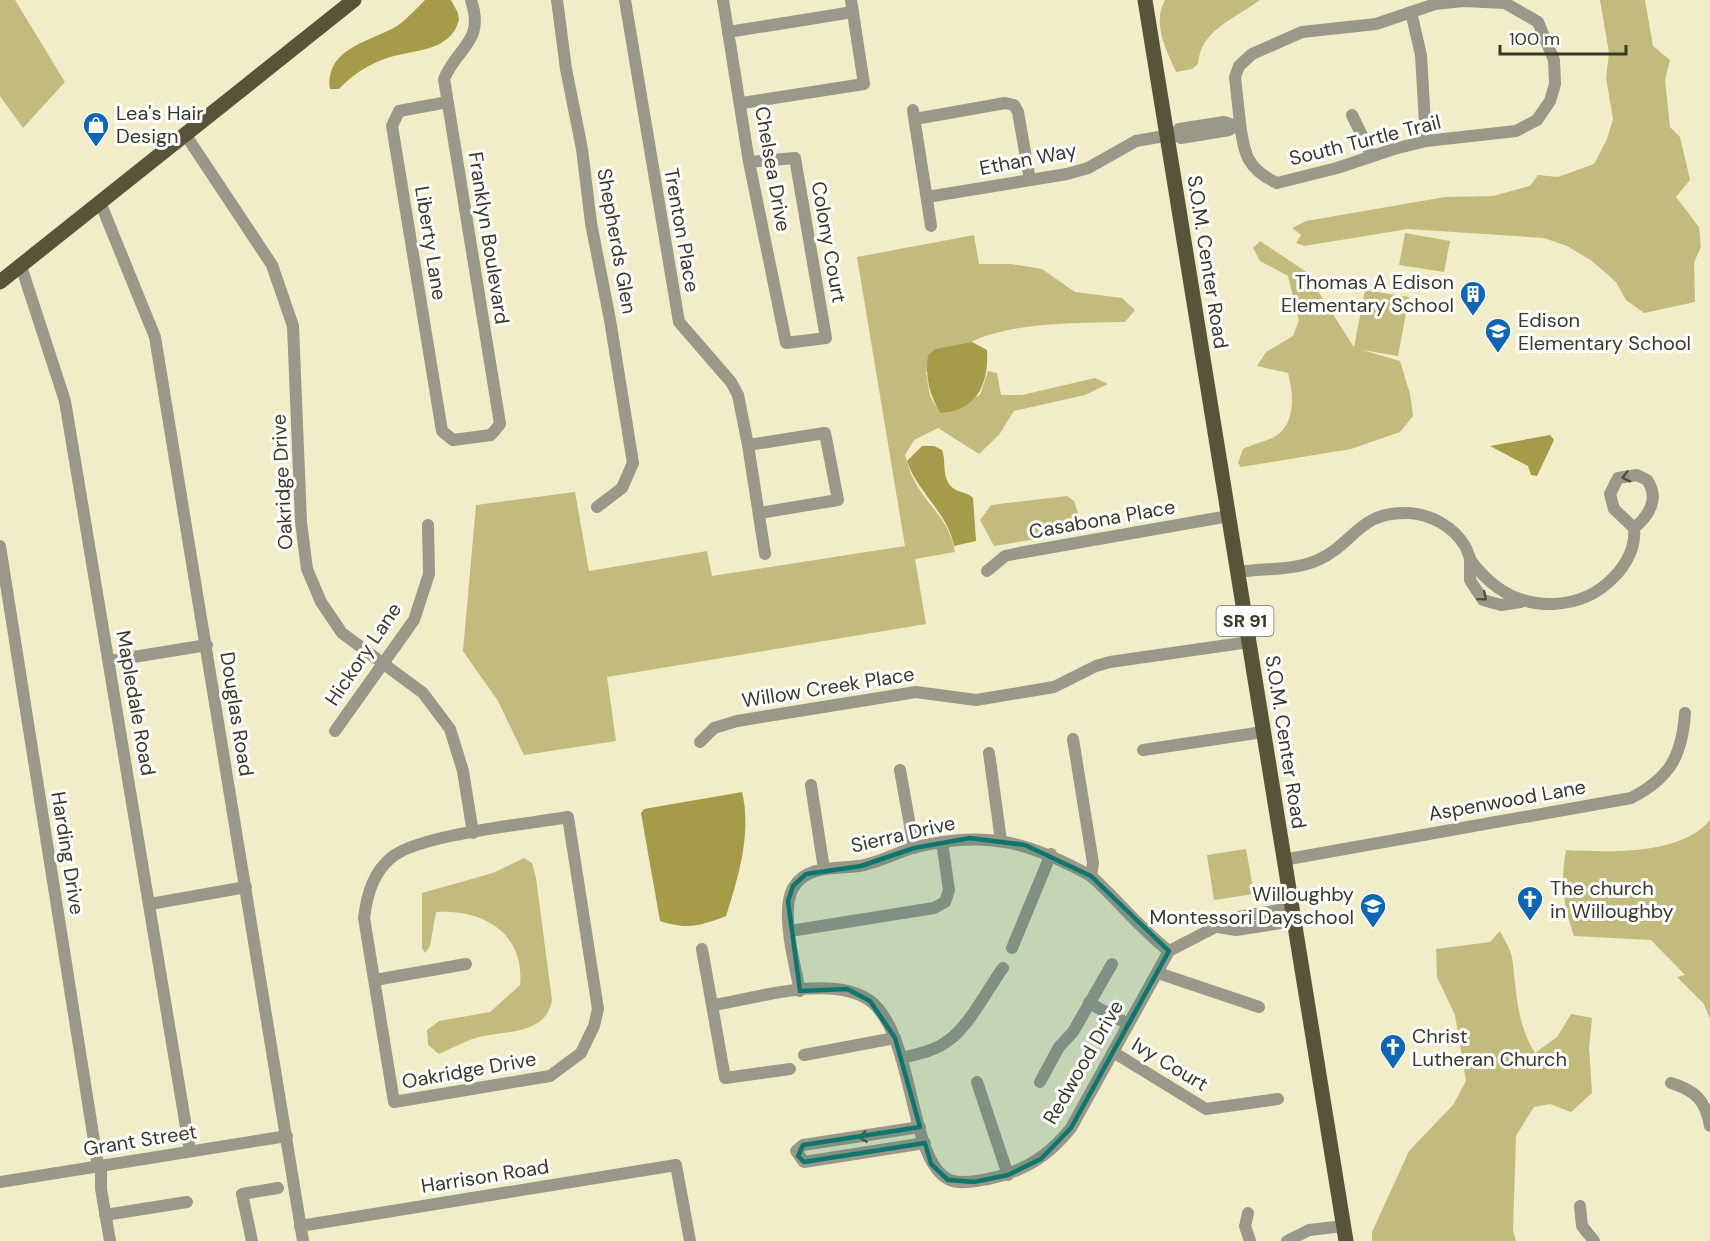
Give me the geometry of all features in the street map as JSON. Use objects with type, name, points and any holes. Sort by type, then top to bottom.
[{"type":"main road","points":[[0,282],[354,0]]},
{"type":"main road","name":"S.O.M. Center Road","points":[[1145,0],[1171,135],[1283,860],[1345,1233]]},
{"type":"street","name":"Franklyn Boulevard","points":[[442,431],[453,440],[491,435],[500,424],[444,79],[450,65],[471,41],[475,32],[471,0]]},
{"type":"street","name":"Shepherds Glen","points":[[557,0],[566,69],[582,149],[591,223],[610,320],[633,465],[622,488],[597,507]]},
{"type":"street","name":"Trenton Place","points":[[625,0],[679,322],[731,382],[738,394],[760,513],[765,554]]},
{"type":"street","name":"Chelsea Drive","points":[[723,0],[742,103],[749,162],[786,343]]},
{"type":"street","name":"South Turtle Trail","points":[[1237,124],[1250,162],[1261,175],[1278,183],[1426,141],[1515,131],[1537,120],[1550,101],[1555,84],[1554,60],[1538,22],[1505,3],[1463,1],[1435,4],[1411,12]]},
{"type":"street","points":[[728,32],[852,6],[864,84],[742,103]]},
{"type":"street","points":[[1237,124],[1235,77],[1239,66],[1252,54],[1302,32],[1376,24],[1411,12],[1421,55],[1426,141]]},
{"type":"street","name":"Liberty Lane","points":[[442,431],[392,126],[399,111],[448,102]]},
{"type":"street","points":[[931,226],[914,114],[1005,103],[1014,105],[1018,112],[1030,180]]},
{"type":"street","points":[[1353,114],[1372,156]]},
{"type":"street","name":"Ethan Way","points":[[927,197],[1088,168],[1136,141],[1171,135],[1179,129],[1224,122],[1237,124]]},
{"type":"street","name":"Oakridge Drive","points":[[185,134],[272,265],[285,295],[293,326],[301,522],[307,569],[321,602],[342,633],[423,693],[450,729],[463,771],[472,833]]},
{"type":"street","name":"Colony Court","points":[[749,162],[795,158],[826,338],[786,343]]},
{"type":"street","name":"Douglas Road","points":[[100,202],[155,337],[303,1241]]},
{"type":"street","name":"Mapledale Road","points":[[21,266],[65,400],[190,1152]]},
{"type":"street","points":[[748,445],[825,433],[838,500],[760,513]]},
{"type":"street","points":[[1238,572],[1309,563],[1337,549],[1360,526],[1378,517],[1396,513],[1421,515],[1443,524],[1463,543],[1470,561],[1470,580],[1483,600],[1501,605],[1521,602],[1567,603],[1598,591],[1616,576],[1628,558],[1634,541],[1634,528]]},
{"type":"street","name":"Casabona Place","points":[[987,571],[1005,556],[1229,516]]},
{"type":"street","name":"Hickory Lane","points":[[335,731],[414,620],[429,574],[428,525]]},
{"type":"street","name":"Harding Drive","points":[[0,546],[110,1241]]},
{"type":"street","points":[[1470,561],[1495,585],[1521,602]]},
{"type":"street","name":"Willow Creek Place","points":[[700,742],[714,728],[737,721],[916,692],[976,700],[1053,687],[1096,666],[1110,662],[1249,642]]},
{"type":"street","points":[[109,661],[207,645]]},
{"type":"street","name":"Aspenwood Lane","points":[[1283,860],[1631,798],[1663,778],[1676,758],[1684,737],[1685,713]]},
{"type":"street","points":[[1143,750],[1263,732]]},
{"type":"street","points":[[1073,739],[1093,863],[1091,876]]},
{"type":"street","points":[[989,753],[1001,841]]},
{"type":"street","points":[[900,770],[914,848]]},
{"type":"street","points":[[811,785],[824,869]]},
{"type":"street","name":"Oakridge Drive","points":[[568,818],[598,1009],[594,1026],[581,1053],[550,1076],[394,1102],[364,918],[368,894],[378,872],[391,857],[406,848],[472,833],[568,818]]},
{"type":"street","name":"Sierra Drive","points":[[800,991],[790,931],[788,901],[794,886],[806,874],[824,869],[861,866],[914,848],[970,838],[1001,841],[1051,854],[1091,876],[1120,901],[1151,937],[1169,951]]},
{"type":"street","points":[[790,931],[934,908],[945,902],[949,890],[942,842]]},
{"type":"street","points":[[1012,948],[1051,854]]},
{"type":"street","points":[[150,904],[246,887]]},
{"type":"street","points":[[1169,951],[1190,938],[1218,927],[1233,918],[1292,914]]},
{"type":"street","points":[[702,949],[714,1005],[725,1078],[790,1069]]},
{"type":"street","name":"Redwood Drive","points":[[920,1127],[931,1164],[948,1180],[974,1182],[1008,1174],[1041,1158],[1060,1142],[1071,1128],[1169,951]]},
{"type":"street","points":[[375,980],[466,964]]},
{"type":"street","points":[[1040,1082],[1112,964]]},
{"type":"street","points":[[901,1058],[930,1051],[950,1040],[959,1031],[1003,968]]},
{"type":"street","points":[[1158,973],[1259,1007]]},
{"type":"street","points":[[714,1005],[824,988],[847,989],[870,1001],[886,1018],[895,1038],[920,1127],[803,1145],[796,1151],[804,1162],[925,1143]]},
{"type":"street","points":[[1089,1003],[1128,1024]]},
{"type":"street","points":[[804,1055],[895,1038]]},
{"type":"street","name":"Ivy Court","points":[[1113,1052],[1206,1109],[1278,1100]]},
{"type":"street","points":[[977,1082],[1008,1174]]},
{"type":"street","points":[[1671,1083],[1689,1088],[1699,1096],[1708,1113],[1710,1126]]},
{"type":"street","name":"Grant Street","points":[[0,1182],[287,1136]]},
{"type":"street","name":"Harrison Road","points":[[300,1226],[676,1165],[690,1241]]},
{"type":"street","points":[[252,1241],[242,1194],[278,1188]]},
{"type":"street","points":[[105,1215],[187,1202]]},
{"type":"street","points":[[1580,1206],[1582,1226],[1594,1241]]},
{"type":"street","points":[[1248,1213],[1245,1226],[1250,1241]]},
{"type":"street","points":[[1287,1241],[1309,1230],[1345,1233]]},
{"type":"highlighted area","points":[[970,838],[1025,845],[1091,876],[1169,951],[1071,1128],[1041,1159],[1008,1175],[974,1182],[948,1180],[931,1164],[925,1143],[804,1162],[798,1156],[803,1145],[920,1127],[895,1038],[870,1001],[847,989],[800,991],[788,901],[793,886],[806,874],[861,866],[914,848]]},
{"type":"shaded area","points":[[0,0],[15,0],[65,82],[23,128],[0,96]]},
{"type":"shaded area","points":[[425,0],[451,0],[459,20],[448,39],[429,48],[380,60],[355,75],[339,89],[330,89],[330,75],[342,55],[397,26]]},
{"type":"shaded area","points":[[1165,0],[1260,0],[1230,19],[1212,34],[1200,52],[1198,64],[1192,69],[1176,72],[1160,27],[1161,9]]},
{"type":"shaded area","points":[[1600,0],[1645,0],[1653,46],[1670,60],[1665,80],[1670,127],[1680,137],[1690,180],[1676,197],[1699,227],[1701,247],[1694,262],[1695,302],[1644,313],[1626,300],[1616,282],[1592,261],[1567,246],[1544,238],[1408,229],[1304,246],[1296,243],[1301,235],[1292,228],[1306,221],[1445,197],[1493,196],[1530,186],[1538,175],[1558,177],[1594,164],[1607,139],[1613,119],[1606,78],[1609,53]]},
{"type":"shaded area","points":[[1405,233],[1450,241],[1444,272],[1399,265]]},
{"type":"shaded area","points":[[974,235],[979,264],[1011,264],[1042,269],[1075,292],[1122,298],[1135,310],[1125,322],[1047,325],[989,335],[967,344],[926,372],[930,396],[940,413],[980,395],[988,371],[997,373],[1001,395],[1022,395],[1095,378],[1108,384],[1085,395],[1014,411],[999,435],[979,454],[938,428],[914,440],[905,455],[910,473],[918,488],[943,521],[955,552],[915,559],[926,624],[607,677],[616,741],[524,755],[498,701],[463,651],[476,505],[575,492],[589,571],[707,551],[712,576],[905,546],[857,257]]},
{"type":"shaded area","points":[[1260,241],[1305,271],[1354,347],[1365,290],[1409,297],[1398,356],[1362,350],[1400,361],[1410,394],[1413,416],[1400,432],[1351,449],[1241,467],[1238,463],[1243,449],[1270,439],[1281,432],[1290,417],[1292,408],[1288,373],[1257,366],[1266,352],[1293,336],[1299,320],[1288,276],[1260,261],[1253,248]]},
{"type":"shaded area","points":[[972,342],[987,350],[986,374],[983,384],[972,401],[953,411],[940,413],[929,385],[928,355],[936,349]]},
{"type":"shaded area","points":[[1550,435],[1554,440],[1537,476],[1531,475],[1528,466],[1490,446]]},
{"type":"shaded area","points":[[922,446],[934,446],[942,450],[948,482],[956,490],[973,498],[976,541],[954,546],[946,523],[918,483],[907,461]]},
{"type":"shaded area","points":[[1067,496],[1074,501],[1079,516],[1059,535],[994,546],[980,520],[991,505]]},
{"type":"shaded area","points":[[742,792],[745,823],[742,855],[726,916],[693,926],[660,921],[641,813],[644,809]]},
{"type":"shaded area","points":[[1710,820],[1710,1019],[1704,1004],[1677,977],[1685,975],[1651,940],[1574,936],[1565,904],[1563,874],[1566,850],[1622,851],[1662,846],[1697,832]]},
{"type":"shaded area","points":[[1246,849],[1254,894],[1214,900],[1207,855]]},
{"type":"shaded area","points":[[524,858],[532,863],[536,878],[552,1000],[549,1011],[535,1025],[515,1031],[477,1037],[439,1054],[428,1045],[427,1030],[439,1021],[490,1012],[520,985],[520,967],[516,951],[498,928],[485,920],[453,912],[436,912],[430,946],[425,953],[422,948],[422,893],[493,873]]},
{"type":"shaded area","points":[[1500,931],[1512,957],[1521,1019],[1535,1053],[1557,1037],[1571,1014],[1592,1018],[1589,1048],[1592,1093],[1571,1112],[1550,1104],[1534,1107],[1516,1136],[1513,1231],[1516,1241],[1372,1241],[1372,1232],[1409,1151],[1453,1105],[1466,1081],[1455,1015],[1437,977],[1436,949],[1490,942]]},
{"type":"place","name":"Lea's Hair Design","points":[[96,148]]},
{"type":"place","name":"Thomas A Edison Elementary School","points":[[1473,317]]},
{"type":"place","name":"Edison Elementary School","points":[[1498,354]]},
{"type":"place","name":"The church in Willoughby","points":[[1530,922]]},
{"type":"place","name":"Willoughby Montessori Dayschool","points":[[1373,929]]},
{"type":"place","name":"Christ Lutheran Church","points":[[1393,1070]]}]
